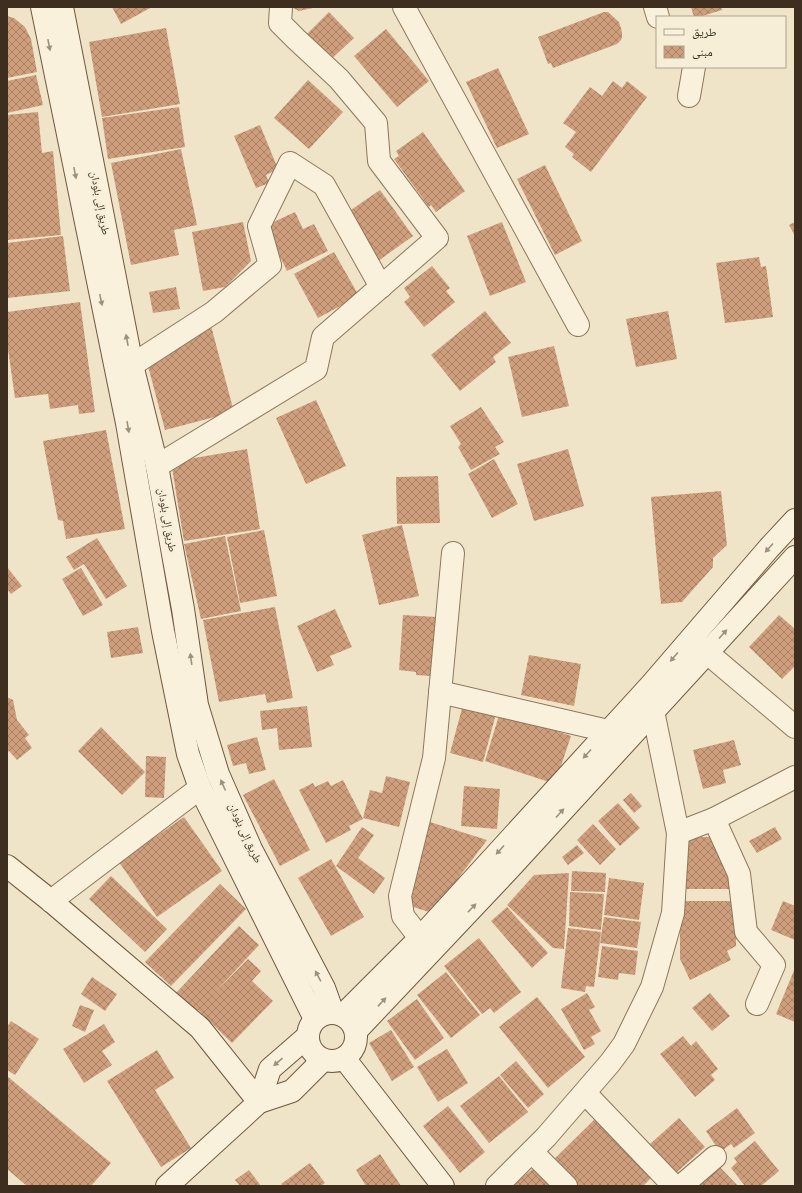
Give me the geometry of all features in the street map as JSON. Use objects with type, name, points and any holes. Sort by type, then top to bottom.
[{"type":"main road","points":[[42,7],[127,423],[163,631],[186,746],[200,788],[331,1023],[356,1041],[350,1054],[334,1059],[292,1091],[259,1102],[167,1186]]},
{"type":"main road","name":"طريق إلى بلودان","points":[[62,7],[132,365],[157,466],[183,609],[198,705],[218,774],[251,848],[324,988],[331,1023]]},
{"type":"main road","points":[[157,466],[316,369],[323,337],[437,238],[380,161],[376,122],[339,79],[280,23],[281,7]]},
{"type":"main road","points":[[404,7],[578,325]]},
{"type":"main road","points":[[690,96],[694,68]]},
{"type":"main road","points":[[132,365],[214,312],[270,265],[259,226],[290,163],[324,185],[381,287]]},
{"type":"main road","points":[[443,1186],[334,1059],[317,1056],[309,1045],[420,938],[650,685],[795,520]]},
{"type":"main road","points":[[420,938],[403,916],[400,896],[434,758],[453,553]]},
{"type":"main road","points":[[259,1102],[270,1068],[331,1023],[509,869],[794,559]]},
{"type":"main road","points":[[690,638],[795,727]]},
{"type":"main road","points":[[440,692],[608,731]]},
{"type":"main road","points":[[497,1186],[546,1137],[610,1063],[624,1044],[652,987],[673,913],[678,833],[653,711]]},
{"type":"main road","points":[[678,833],[714,819],[795,777]]},
{"type":"main road","points":[[51,901],[200,788]]},
{"type":"main road","points":[[714,819],[739,874],[746,932],[774,965],[757,1004]]},
{"type":"main road","points":[[7,866],[51,901],[200,1028],[259,1102]]},
{"type":"main road","points":[[584,1093],[674,1186]]},
{"type":"main road","points":[[532,1152],[566,1186]]},
{"type":"main road","points":[[681,1186],[715,1157]]},
{"type":"building","points":[[112,7],[152,7],[121,24]]},
{"type":"building","points":[[291,7],[313,7],[313,8],[299,11]]},
{"type":"building","points":[[691,7],[721,7],[722,10],[702,16],[694,16]]},
{"type":"building","points":[[329,12],[354,38],[327,63],[303,38]]},
{"type":"building","points":[[604,12],[608,12],[619,22],[622,37],[617,44],[553,68],[551,63],[548,64],[538,37]]},
{"type":"building","points":[[7,16],[14,18],[25,27],[31,39],[37,72],[7,78]]},
{"type":"building","points":[[166,28],[180,104],[102,117],[89,42]]},
{"type":"building","points":[[386,29],[429,81],[397,107],[354,56]]},
{"type":"building","points":[[498,68],[529,134],[497,148],[466,82]]},
{"type":"building","points":[[36,75],[43,105],[7,113],[7,81]]},
{"type":"building","points":[[308,80],[343,112],[309,149],[274,118]]},
{"type":"building","points":[[613,81],[622,88],[627,81],[647,97],[591,172],[572,157],[574,154],[565,147],[576,132],[563,123],[590,87],[602,96]]},
{"type":"building","points":[[179,107],[185,147],[108,159],[102,118]]},
{"type":"building","points":[[38,112],[42,153],[53,151],[61,235],[7,240],[7,115]]},
{"type":"building","points":[[260,125],[278,169],[266,175],[269,183],[256,188],[234,136]]},
{"type":"building","points":[[423,132],[465,191],[436,212],[431,205],[429,207],[394,159],[399,156],[396,151]]},
{"type":"building","points":[[181,149],[197,225],[174,230],[179,255],[131,265],[111,163]]},
{"type":"building","points":[[545,165],[582,241],[555,255],[517,179]]},
{"type":"building","points":[[380,190],[413,236],[378,261],[345,214]]},
{"type":"building","points":[[295,212],[303,229],[314,224],[328,251],[287,271],[265,226]]},
{"type":"building","points":[[243,222],[251,261],[225,287],[203,291],[192,232]]},
{"type":"building","points":[[502,222],[526,282],[490,296],[467,236]]},
{"type":"building","points":[[795,222],[795,236],[789,225]]},
{"type":"building","points":[[63,236],[70,291],[7,298],[7,243]]},
{"type":"building","points":[[334,252],[359,296],[318,318],[294,274]]},
{"type":"building","points":[[759,257],[761,267],[766,266],[773,317],[725,323],[716,263]]},
{"type":"building","points":[[432,266],[450,288],[446,291],[455,302],[424,327],[404,302],[410,297],[404,288]]},
{"type":"building","points":[[176,287],[180,309],[153,313],[149,292]]},
{"type":"building","points":[[80,302],[95,412],[79,414],[78,405],[50,409],[48,394],[15,398],[7,342],[7,312]]},
{"type":"building","points":[[485,311],[511,343],[493,357],[496,362],[460,391],[431,355]]},
{"type":"building","points":[[668,311],[677,359],[636,367],[626,319]]},
{"type":"building","points":[[210,322],[234,412],[165,430],[148,366]]},
{"type":"building","points":[[554,346],[569,406],[522,417],[508,357]]},
{"type":"building","points":[[316,400],[346,466],[306,484],[276,418]]},
{"type":"building","points":[[481,407],[504,442],[495,447],[500,454],[471,470],[458,447],[461,444],[450,426]]},
{"type":"building","points":[[106,430],[125,529],[66,539],[63,521],[58,520],[43,441]]},
{"type":"building","points":[[247,449],[260,529],[184,541],[171,462]]},
{"type":"building","points":[[568,449],[584,506],[534,521],[517,464]]},
{"type":"building","points":[[494,459],[518,504],[492,518],[468,474]]},
{"type":"building","points":[[438,476],[440,523],[397,524],[396,477]]},
{"type":"building","points":[[721,491],[727,545],[713,558],[713,567],[682,602],[661,604],[651,497]]},
{"type":"building","points":[[402,525],[419,596],[379,605],[362,535]]},
{"type":"building","points":[[264,530],[277,596],[240,603],[227,537]]},
{"type":"building","points":[[225,536],[241,611],[201,619],[184,544]]},
{"type":"building","points":[[97,538],[127,586],[106,599],[84,564],[74,570],[66,557]]},
{"type":"building","points":[[7,567],[22,586],[11,594],[7,589]]},
{"type":"building","points":[[81,568],[103,605],[83,616],[62,579]]},
{"type":"building","points":[[275,607],[293,698],[267,703],[265,694],[219,702],[203,620]]},
{"type":"building","points":[[335,609],[352,647],[330,656],[334,665],[317,672],[297,626]]},
{"type":"building","points":[[403,615],[436,617],[431,676],[416,675],[416,672],[399,670]]},
{"type":"building","points":[[779,615],[795,629],[795,666],[782,679],[749,647]]},
{"type":"building","points":[[138,627],[143,653],[111,658],[107,632]]},
{"type":"building","points":[[529,655],[581,664],[574,706],[521,695]]},
{"type":"building","points":[[7,697],[13,700],[17,720],[29,735],[25,738],[32,748],[17,760],[9,751],[7,752]]},
{"type":"building","points":[[464,701],[497,710],[483,762],[450,753]]},
{"type":"building","points":[[307,706],[312,747],[279,750],[277,728],[262,730],[260,711]]},
{"type":"building","points":[[500,712],[571,736],[555,784],[485,761]]},
{"type":"building","points":[[101,727],[145,772],[122,795],[78,751]]},
{"type":"building","points":[[257,737],[266,770],[249,774],[246,763],[233,766],[227,745]]},
{"type":"building","points":[[734,740],[741,765],[723,770],[726,783],[703,789],[693,750]]},
{"type":"building","points":[[146,756],[166,757],[164,798],[145,797]]},
{"type":"building","points":[[386,776],[410,782],[399,827],[363,818],[370,790],[382,793]]},
{"type":"building","points":[[274,779],[310,850],[280,866],[243,795]]},
{"type":"building","points":[[343,780],[363,819],[349,826],[351,830],[326,843],[299,790],[313,783],[315,787],[328,781],[331,786]]},
{"type":"building","points":[[464,786],[500,789],[497,829],[461,826]]},
{"type":"building","points":[[631,793],[642,806],[634,813],[623,800]]},
{"type":"building","points":[[618,803],[640,828],[620,846],[598,821]]},
{"type":"building","points":[[184,817],[222,871],[157,917],[119,862]]},
{"type":"building","points":[[430,822],[487,840],[432,913],[404,904]]},
{"type":"building","points":[[593,824],[616,849],[600,865],[577,840]]},
{"type":"building","points":[[362,827],[374,835],[358,858],[385,878],[374,894],[336,866]]},
{"type":"building","points":[[775,827],[782,839],[757,853],[749,841]]},
{"type":"building","points":[[685,837],[714,837],[736,889],[685,889]]},
{"type":"building","points":[[577,845],[584,853],[568,865],[562,857]]},
{"type":"building","points":[[331,859],[364,917],[331,936],[298,878]]},
{"type":"building","points":[[572,871],[606,873],[605,892],[571,891]]},
{"type":"building","points":[[569,873],[564,949],[553,948],[507,905],[534,875]]},
{"type":"building","points":[[111,876],[167,929],[145,952],[89,899]]},
{"type":"building","points":[[609,878],[644,883],[639,920],[604,915]]},
{"type":"building","points":[[220,884],[246,909],[171,986],[145,962]]},
{"type":"building","points":[[570,892],[604,894],[601,930],[569,926]]},
{"type":"building","points":[[680,901],[736,901],[736,946],[727,951],[731,960],[690,980],[680,959]]},
{"type":"building","points":[[783,901],[795,906],[795,940],[771,930]]},
{"type":"building","points":[[507,907],[548,953],[532,968],[491,921]]},
{"type":"building","points":[[604,917],[641,922],[637,948],[600,943]]},
{"type":"building","points":[[239,926],[259,945],[211,997],[248,959],[261,971],[252,981],[273,1001],[232,1043],[198,1010],[196,1013],[175,994]]},
{"type":"building","points":[[568,928],[601,932],[594,987],[586,986],[585,992],[561,988]]},
{"type":"building","points":[[479,938],[521,992],[494,1013],[490,1008],[482,1014],[444,966]]},
{"type":"building","points":[[602,946],[638,951],[635,975],[619,973],[618,980],[598,977]]},
{"type":"building","points":[[795,968],[795,1022],[776,1014]]},
{"type":"building","points":[[446,972],[480,1015],[451,1038],[417,995]]},
{"type":"building","points":[[92,977],[117,994],[105,1011],[81,994]]},
{"type":"building","points":[[587,993],[595,1007],[589,1010],[601,1031],[591,1037],[595,1044],[584,1050],[561,1009]]},
{"type":"building","points":[[710,993],[730,1016],[712,1031],[692,1008]]},
{"type":"building","points":[[537,997],[585,1057],[548,1088],[499,1027]]},
{"type":"building","points":[[417,999],[444,1038],[415,1060],[387,1021]]},
{"type":"building","points":[[80,1005],[94,1010],[85,1032],[72,1026]]},
{"type":"building","points":[[11,1021],[39,1039],[15,1075],[7,1070],[7,1027]]},
{"type":"building","points":[[104,1024],[115,1042],[102,1051],[112,1065],[84,1083],[63,1049]]},
{"type":"building","points":[[391,1030],[414,1067],[392,1081],[369,1043]]},
{"type":"building","points":[[683,1036],[691,1046],[696,1041],[718,1069],[711,1075],[715,1080],[695,1097],[660,1054]]},
{"type":"building","points":[[447,1049],[468,1083],[438,1102],[417,1067]]},
{"type":"building","points":[[157,1050],[174,1078],[155,1090],[191,1148],[161,1167],[107,1081]]},
{"type":"building","points":[[516,1061],[544,1094],[528,1108],[500,1075]]},
{"type":"building","points":[[7,1076],[111,1163],[91,1186],[27,1186],[7,1169]]},
{"type":"building","points":[[499,1076],[528,1112],[489,1143],[460,1106]]},
{"type":"building","points":[[448,1106],[485,1152],[460,1173],[423,1126]]},
{"type":"building","points":[[737,1108],[755,1133],[734,1148],[731,1144],[720,1152],[706,1131]]},
{"type":"building","points":[[598,1116],[655,1174],[643,1186],[571,1186],[549,1164]]},
{"type":"building","points":[[679,1118],[705,1147],[676,1173],[650,1144]]},
{"type":"building","points":[[755,1141],[779,1171],[761,1186],[745,1186],[731,1168],[737,1162],[734,1158]]},
{"type":"building","points":[[380,1154],[401,1186],[366,1186],[356,1170]]},
{"type":"building","points":[[310,1163],[325,1183],[321,1186],[283,1186],[281,1184]]},
{"type":"building","points":[[716,1163],[738,1186],[693,1186]]},
{"type":"building","points":[[538,1165],[555,1186],[511,1186]]},
{"type":"building","points":[[249,1170],[261,1186],[240,1186],[235,1180]]}]
